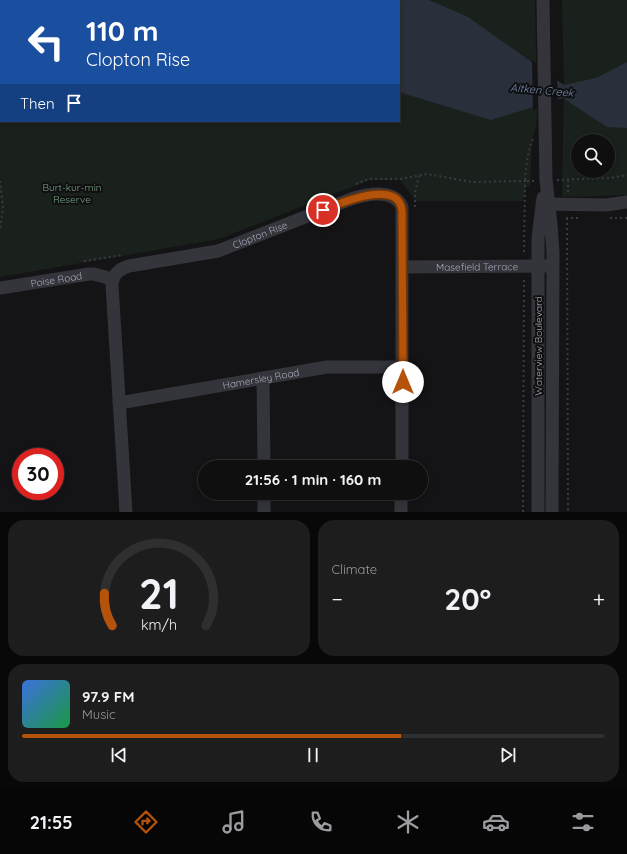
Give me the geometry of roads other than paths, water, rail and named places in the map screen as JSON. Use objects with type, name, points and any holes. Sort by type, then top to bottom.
[{"type":"street","name":"Waterview Boulevard","points":[[538,512],[538,238],[545,204],[546,180],[543,3]]},
{"type":"street","name":"Clopton Rise","points":[[112,279],[115,273],[123,268],[218,251],[351,199],[368,194],[388,196],[398,200],[402,211],[402,460]]},
{"type":"street","points":[[545,204],[606,205],[627,202]]},
{"type":"street","name":"Waterview Boulevard","points":[[545,204],[551,225],[552,266],[552,512]]},
{"type":"street","name":"Masefield Terrace","points":[[402,267],[552,266]]},
{"type":"street","name":"Poise Road","points":[[0,288],[88,274],[94,274],[112,279]]},
{"type":"street","points":[[112,279],[126,512]]},
{"type":"street","name":"Hamersley Road","points":[[120,403],[328,367],[403,367]]},
{"type":"street","points":[[263,378],[264,460]]},
{"type":"street","points":[[538,423],[551,423]]},
{"type":"street","points":[[264,500],[264,512]]},
{"type":"street","points":[[401,512],[402,500]]},
{"type":"water","name":"Aitken Creek","points":[[400,0],[429,0],[468,17],[564,85],[596,78],[627,62],[627,128],[607,127],[563,98],[491,120],[400,92]]},
{"type":"park label","name":"Burt-kur-min Reserve","points":[[72,192]]}]
